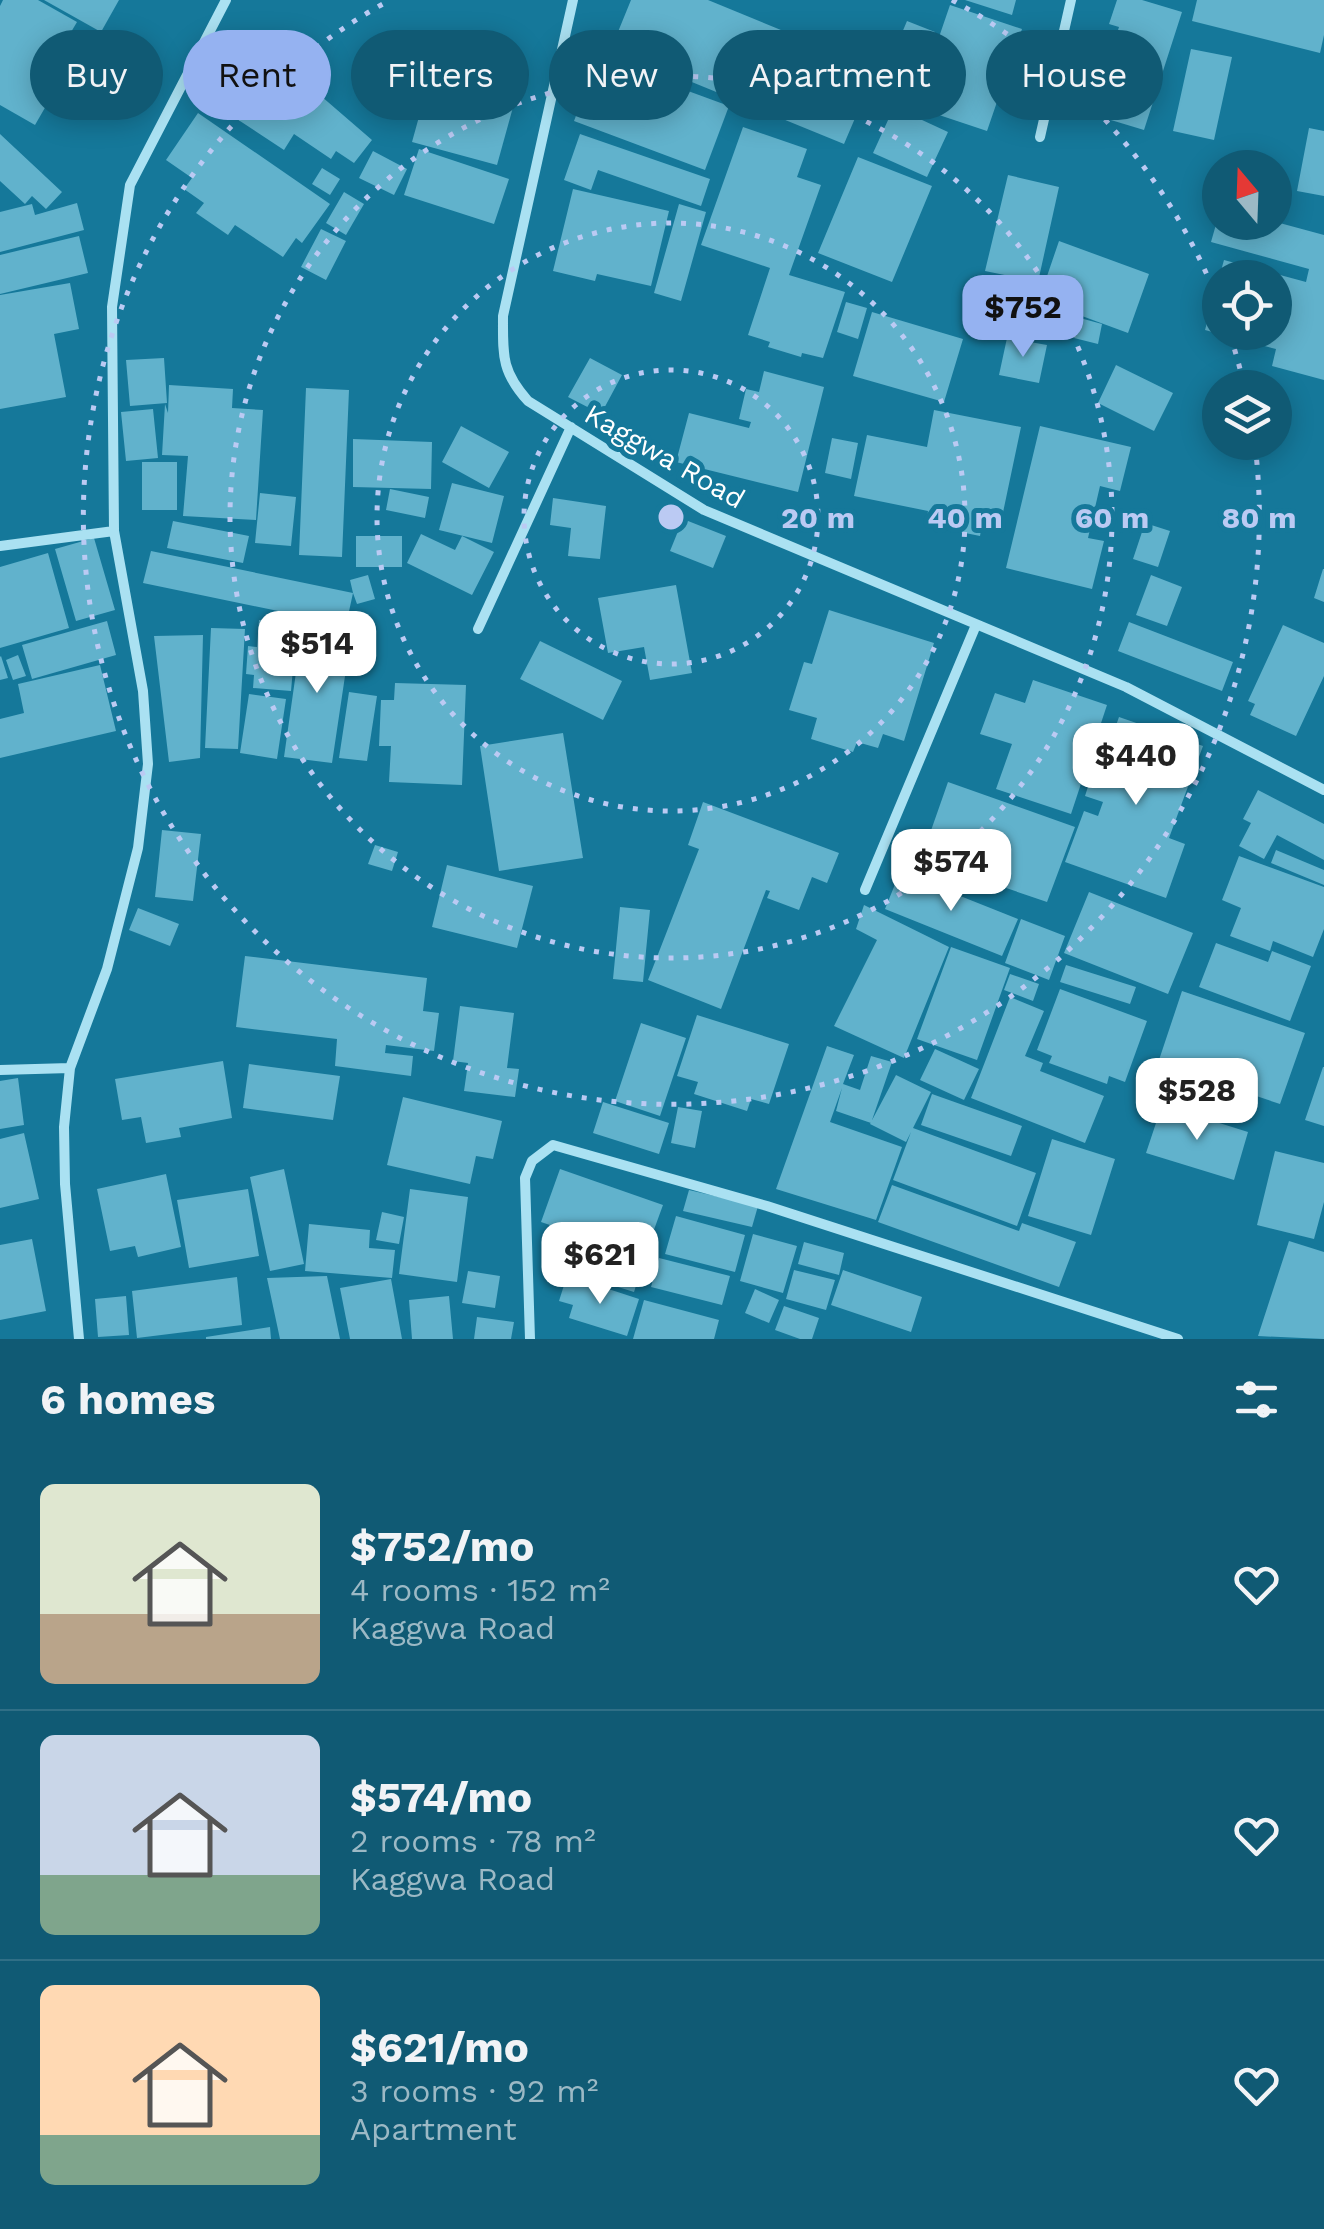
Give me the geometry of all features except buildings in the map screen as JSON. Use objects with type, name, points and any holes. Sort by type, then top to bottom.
[{"type":"street","points":[[79,1339],[65,1184],[64,1127],[70,1068],[107,969],[138,848],[148,764],[143,692],[114,531],[112,307],[130,184],[226,0]]},
{"type":"street","name":"Kaggwa Road","points":[[573,0],[503,316],[502,360],[511,382],[528,401],[704,510],[1126,687],[1324,790]]},
{"type":"street","points":[[1040,137],[1071,0]]},
{"type":"street","points":[[478,628],[571,427]]},
{"type":"street","points":[[0,546],[114,531]]},
{"type":"street","points":[[865,890],[976,625]]},
{"type":"street","points":[[0,1070],[70,1068]]},
{"type":"street","points":[[530,1339],[524,1178],[532,1160],[553,1144],[767,1206],[1178,1339]]}]
